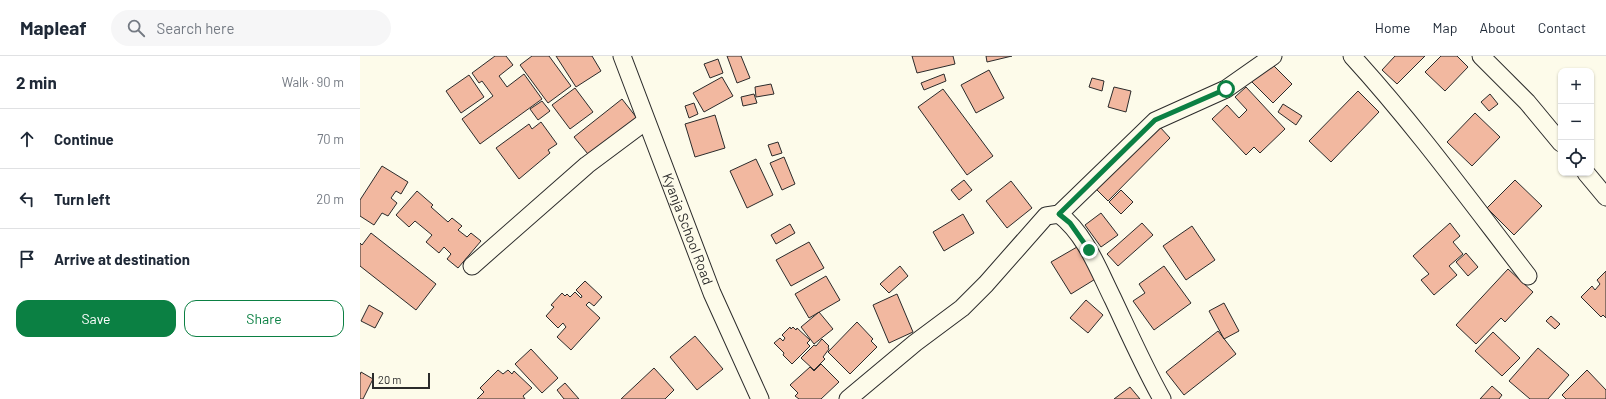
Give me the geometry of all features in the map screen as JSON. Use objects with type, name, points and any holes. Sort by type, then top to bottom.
[{"type":"street","name":"Kyanja School Road","points":[[622,56],[712,293],[760,399]]},
{"type":"street","points":[[848,399],[916,343],[962,308],[986,284],[1046,216],[1059,214],[1155,120],[1226,89],[1272,56]]},
{"type":"street","points":[[1352,56],[1453,177],[1528,276]]},
{"type":"street","points":[[1481,56],[1527,102],[1559,140]]},
{"type":"street","points":[[472,266],[587,165],[646,121]]},
{"type":"street","points":[[1588,176],[1606,197]]},
{"type":"street","points":[[1059,214],[1070,223],[1089,250],[1149,376],[1162,399]]},
{"type":"building","points":[[495,56],[506,56],[513,65],[499,76],[507,87],[524,74],[542,99],[480,144],[462,119],[493,96],[482,81],[479,83],[472,73]]},
{"type":"building","points":[[532,56],[549,56],[571,86],[548,103],[520,65]]},
{"type":"building","points":[[556,56],[592,56],[601,71],[576,87]]},
{"type":"building","points":[[727,56],[741,56],[750,78],[737,83]]},
{"type":"building","points":[[912,56],[953,56],[955,64],[917,73]]},
{"type":"building","points":[[986,56],[1012,56],[987,62]]},
{"type":"building","points":[[1395,56],[1425,56],[1397,84],[1382,70]]},
{"type":"building","points":[[1441,56],[1457,56],[1468,67],[1445,91],[1425,72]]},
{"type":"building","points":[[718,59],[723,73],[710,78],[704,64]]},
{"type":"building","points":[[1270,62],[1292,84],[1273,103],[1251,81]]},
{"type":"building","points":[[989,70],[1004,98],[976,113],[961,85]]},
{"type":"building","points":[[944,74],[946,81],[924,90],[921,83]]},
{"type":"building","points":[[469,75],[484,97],[461,113],[446,91]]},
{"type":"building","points":[[722,77],[733,96],[704,112],[693,93]]},
{"type":"building","points":[[1092,78],[1104,81],[1102,91],[1089,87]]},
{"type":"building","points":[[771,84],[774,94],[756,97],[755,87]]},
{"type":"building","points":[[1114,87],[1131,91],[1126,112],[1108,107]]},
{"type":"building","points":[[1246,87],[1285,129],[1260,153],[1254,147],[1246,155],[1212,119],[1227,105],[1239,118],[1247,110],[1235,97]]},
{"type":"building","points":[[575,88],[593,112],[570,129],[552,105]]},
{"type":"building","points":[[943,89],[993,156],[967,175],[918,107]]},
{"type":"building","points":[[1358,91],[1379,112],[1331,162],[1309,141]]},
{"type":"building","points":[[754,94],[757,103],[743,106],[741,97]]},
{"type":"building","points":[[1490,94],[1498,104],[1489,111],[1481,102]]},
{"type":"building","points":[[622,99],[640,122],[592,159],[574,137]]},
{"type":"building","points":[[542,101],[550,111],[538,120],[530,109]]},
{"type":"building","points":[[694,103],[698,114],[689,118],[685,106]]},
{"type":"building","points":[[1283,104],[1302,116],[1296,125],[1278,112]]},
{"type":"building","points":[[1475,113],[1500,137],[1472,166],[1447,142]]},
{"type":"building","points":[[715,115],[725,148],[695,157],[685,124]]},
{"type":"building","points":[[541,122],[557,144],[548,150],[550,153],[519,179],[496,148],[529,124],[532,129]]},
{"type":"building","points":[[1159,126],[1170,138],[1108,201],[1096,189]]},
{"type":"building","points":[[778,142],[782,153],[772,156],[768,145]]},
{"type":"building","points":[[784,157],[795,184],[782,190],[770,163]]},
{"type":"building","points":[[756,159],[773,195],[747,208],[730,171]]},
{"type":"building","points":[[382,166],[408,182],[401,194],[396,191],[391,198],[397,203],[388,216],[382,213],[374,225],[360,216],[360,200]]},
{"type":"building","points":[[964,180],[972,190],[959,200],[951,190]]},
{"type":"building","points":[[1515,180],[1542,206],[1514,235],[1487,208]]},
{"type":"building","points":[[1011,181],[1032,208],[1007,228],[986,201]]},
{"type":"building","points":[[1121,190],[1133,202],[1121,214],[1109,202]]},
{"type":"building","points":[[417,191],[433,205],[431,207],[448,222],[452,218],[462,226],[458,230],[467,237],[471,233],[481,241],[458,268],[447,259],[451,254],[444,247],[439,253],[426,242],[432,235],[415,221],[409,227],[396,215]]},
{"type":"building","points":[[1101,213],[1118,235],[1101,247],[1085,225]]},
{"type":"building","points":[[963,214],[974,233],[944,251],[933,232]]},
{"type":"building","points":[[1142,223],[1153,235],[1118,266],[1107,254]]},
{"type":"building","points":[[1450,223],[1460,236],[1453,242],[1463,254],[1449,266],[1457,275],[1434,295],[1421,280],[1429,274],[1413,256]]},
{"type":"building","points":[[790,224],[795,233],[776,244],[771,235]]},
{"type":"building","points":[[1192,226],[1215,260],[1186,280],[1163,246]]},
{"type":"building","points":[[371,233],[436,284],[416,310],[360,266],[360,243],[362,245]]},
{"type":"building","points":[[809,242],[824,268],[791,286],[776,260]]},
{"type":"building","points":[[1077,247],[1097,278],[1071,294],[1051,262]]},
{"type":"building","points":[[1466,253],[1478,267],[1468,276],[1456,262]]},
{"type":"building","points":[[900,266],[908,276],[889,293],[880,284]]},
{"type":"building","points":[[1164,266],[1191,303],[1154,330],[1133,301],[1145,293],[1139,284]]},
{"type":"building","points":[[1508,269],[1533,292],[1505,322],[1501,318],[1476,344],[1456,325]]},
{"type":"building","points":[[1606,271],[1606,318],[1603,315],[1601,317],[1581,297],[1592,286],[1595,290],[1600,284],[1597,280]]},
{"type":"building","points":[[826,276],[840,300],[809,318],[795,294]]},
{"type":"building","points":[[585,281],[602,297],[594,306],[589,302],[586,305],[600,318],[571,350],[557,337],[566,327],[563,323],[558,328],[546,316],[554,307],[551,305],[562,293],[565,296],[567,294],[570,297],[575,292],[581,298],[582,296],[576,290]]},
{"type":"building","points":[[897,294],[913,332],[889,343],[873,305]]},
{"type":"building","points":[[1086,300],[1103,315],[1088,333],[1070,318]]},
{"type":"building","points":[[1224,303],[1239,331],[1224,339],[1209,311]]},
{"type":"building","points":[[369,305],[383,313],[375,328],[361,321]]},
{"type":"building","points":[[819,312],[833,329],[814,344],[801,327]]},
{"type":"building","points":[[1551,316],[1560,324],[1555,329],[1546,321]]},
{"type":"building","points":[[857,322],[873,339],[871,341],[877,347],[850,374],[828,352]]},
{"type":"building","points":[[790,327],[791,329],[793,327],[796,330],[797,328],[810,340],[807,343],[810,346],[792,364],[774,343],[780,338],[783,341],[785,338],[782,335]]},
{"type":"building","points":[[1218,331],[1236,354],[1184,395],[1166,372]]},
{"type":"building","points":[[1493,332],[1520,358],[1502,376],[1475,351]]},
{"type":"building","points":[[695,336],[723,369],[697,390],[670,357]]},
{"type":"building","points":[[822,339],[829,346],[829,349],[823,357],[825,359],[814,370],[801,358]]},
{"type":"building","points":[[1538,348],[1569,375],[1548,399],[1530,399],[1509,381]]},
{"type":"building","points":[[531,349],[558,378],[542,393],[515,364]]},
{"type":"building","points":[[821,364],[839,382],[821,399],[799,399],[795,396],[798,393],[790,385],[810,367],[814,371]]},
{"type":"building","points":[[654,368],[674,390],[665,399],[621,399]]},
{"type":"building","points":[[498,370],[503,374],[508,370],[512,374],[514,371],[532,388],[523,396],[525,399],[477,399],[484,392],[480,388]]},
{"type":"building","points":[[1587,370],[1606,390],[1606,399],[1566,399],[1562,395]]},
{"type":"building","points":[[361,372],[373,379],[363,399],[360,399]]},
{"type":"building","points":[[565,383],[579,399],[564,399],[557,390]]},
{"type":"building","points":[[1492,386],[1502,395],[1499,399],[1480,399]]},
{"type":"building","points":[[1130,387],[1140,399],[1114,399]]},
{"type":"route","points":[[1089,250],[1070,223],[1059,214],[1155,120],[1226,89]]}]
